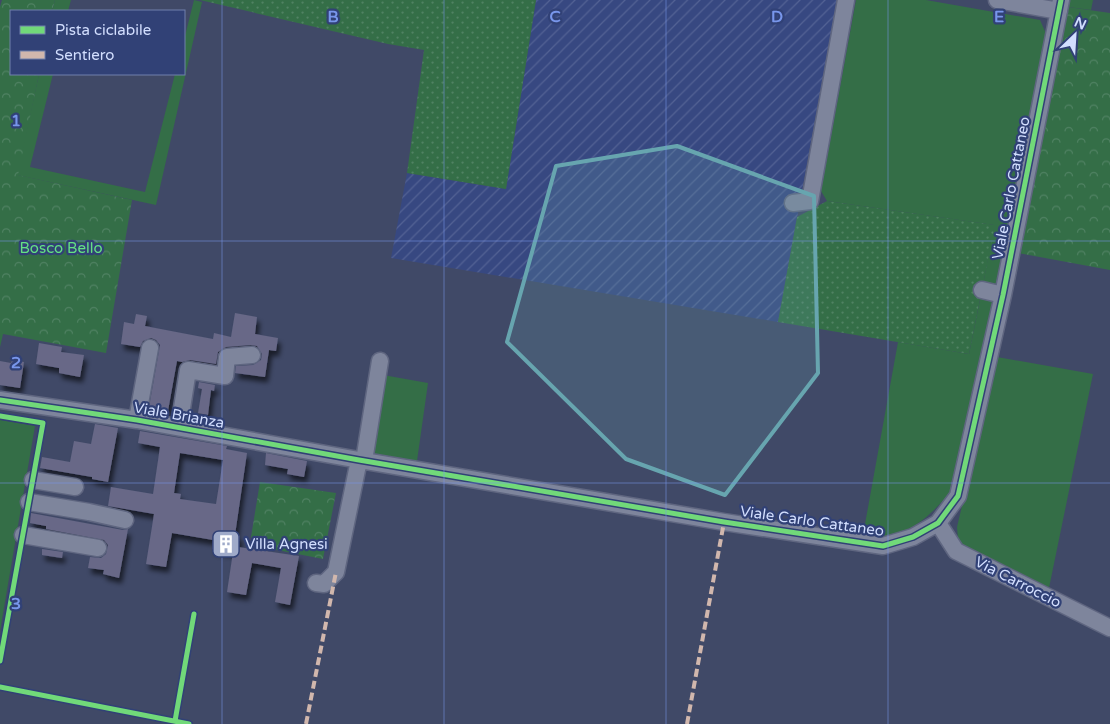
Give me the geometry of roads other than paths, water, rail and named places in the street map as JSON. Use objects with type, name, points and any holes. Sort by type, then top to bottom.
[{"type":"street","points":[[793,203],[810,201],[846,0]]},
{"type":"street","points":[[997,0],[1060,6]]},
{"type":"street","name":"Viale Carlo Cattaneo","points":[[359,460],[724,522],[883,546],[913,537],[938,523],[958,496],[1003,295],[1060,6]]},
{"type":"street","points":[[982,290],[1003,295]]},
{"type":"street","points":[[137,420],[150,348]]},
{"type":"street","points":[[179,427],[188,370],[225,376],[227,357],[252,355]]},
{"type":"street","points":[[316,583],[324,584],[336,572],[380,361]]},
{"type":"street","name":"Viale Brianza","points":[[0,400],[179,427],[359,460]]},
{"type":"street","points":[[33,480],[75,487]]},
{"type":"street","points":[[29,502],[125,520]]},
{"type":"street","name":"Via Carroccio","points":[[938,523],[956,552],[1110,628]]},
{"type":"street","points":[[23,535],[98,548]]},
{"type":"place","name":"Villa Agnesi","points":[[226,544]]},
{"type":"park label","name":"Bosco Bello","points":[[61,248]]}]
